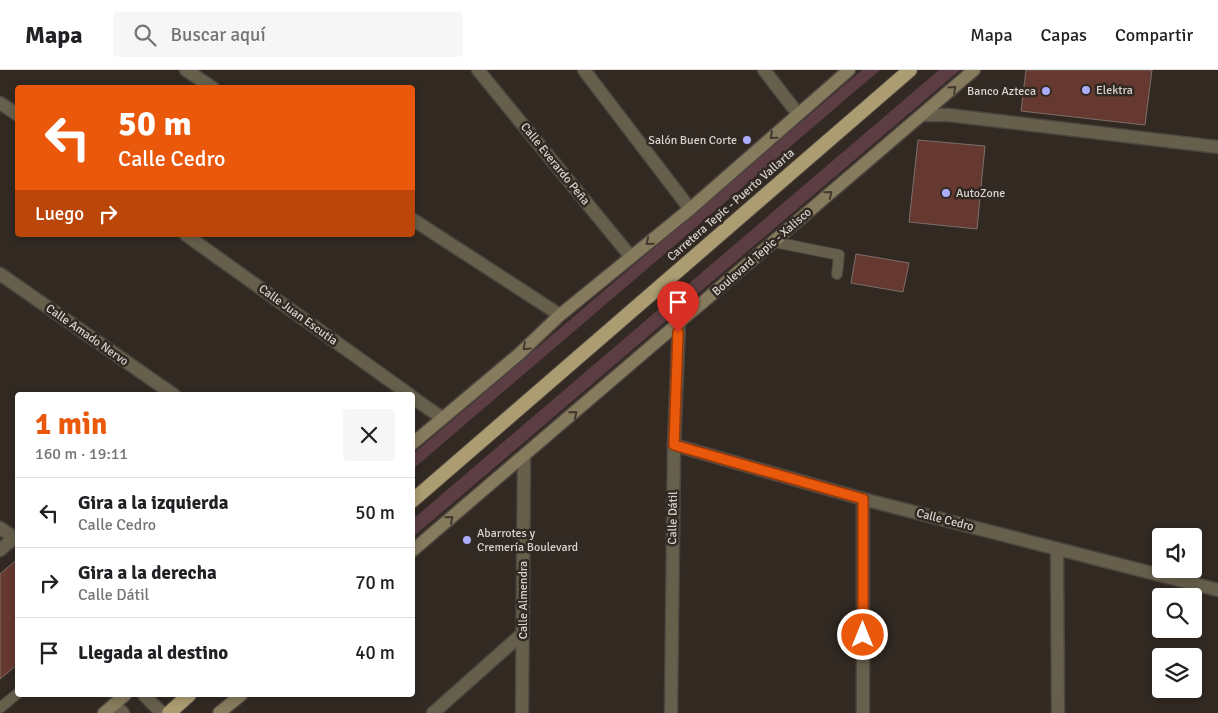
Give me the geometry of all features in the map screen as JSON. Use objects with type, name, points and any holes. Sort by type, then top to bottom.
[{"type":"highway","name":"Carretera Tepic - Puerto Vallarta","points":[[415,498],[910,70]]},
{"type":"highway","points":[[169,713],[187,697]]},
{"type":"main road","points":[[415,441],[560,315],[690,209],[849,70]]},
{"type":"main road","name":"Boulevard Tepic - Xalisco","points":[[415,548],[974,70]]},
{"type":"main road","points":[[104,713],[118,709],[124,697]]},
{"type":"main road","points":[[219,713],[239,697]]},
{"type":"street","points":[[186,70],[208,85]]},
{"type":"street","name":"Calle Everardo Peña","points":[[478,70],[631,257]]},
{"type":"street","points":[[584,70],[690,209]]},
{"type":"street","points":[[764,70],[798,114]]},
{"type":"street","points":[[0,102],[15,113]]},
{"type":"street","points":[[924,114],[948,115],[1218,147]]},
{"type":"street","points":[[415,221],[560,315]]},
{"type":"street","name":"Calle Juan Escutia","points":[[189,237],[405,392]]},
{"type":"street","name":"Calle Amado Nervo","points":[[0,274],[170,392]]},
{"type":"street","name":"Calle Dátil","points":[[672,713],[674,445],[679,322]]},
{"type":"street","name":"Calle Juan Escutia","points":[[415,399],[442,418]]},
{"type":"street","name":"Calle Cedro","points":[[674,445],[863,499],[1218,590]]},
{"type":"street","name":"Calle Almendra","points":[[522,713],[524,457]]},
{"type":"street","points":[[863,499],[863,713]]},
{"type":"street","points":[[0,528],[15,538]]},
{"type":"street","points":[[0,550],[15,540]]},
{"type":"street","points":[[1057,549],[1058,713]]},
{"type":"street","points":[[434,713],[522,633]]},
{"type":"street","points":[[146,697],[162,713]]},
{"type":"lane","points":[[774,242],[839,255],[836,274]]},
{"type":"lane","points":[[0,708],[15,696]]},
{"type":"shaded area","points":[[862,70],[880,70],[415,467],[415,452]]},
{"type":"shaded area","points":[[939,70],[960,70],[415,535],[415,517]]},
{"type":"building","name":"Elektra","points":[[1026,70],[1152,70],[1145,125],[1021,111]]},
{"type":"building","name":"AutoZone","points":[[918,140],[985,146],[977,229],[909,222]]},
{"type":"building","points":[[856,254],[909,263],[903,292],[851,283]]},
{"type":"building","points":[[15,561],[15,666],[0,679],[0,574]]},
{"type":"place","name":"Elektra","points":[[1086,90]]},
{"type":"place","name":"Banco Azteca","points":[[1046,91]]},
{"type":"place","name":"Salón Buen Corte","points":[[747,140]]},
{"type":"place","name":"AutoZone","points":[[946,193]]},
{"type":"place","name":"Abarrotes y Cremería Boulevard","points":[[467,540]]},
{"type":"route","points":[[678,332],[674,445],[863,499],[863,635]]}]
